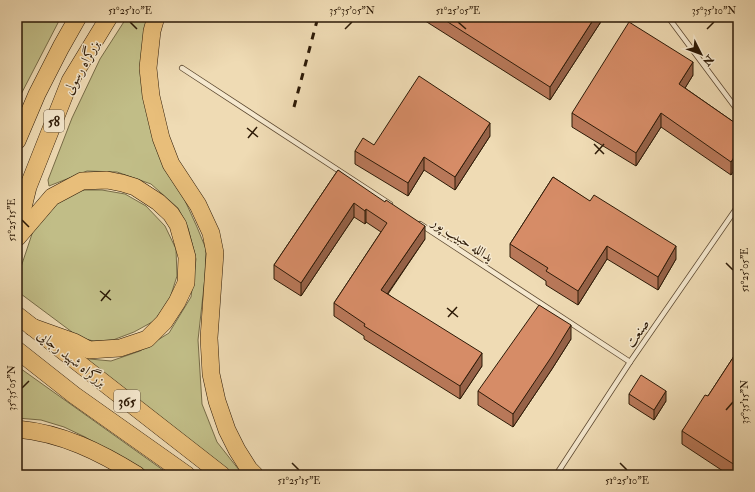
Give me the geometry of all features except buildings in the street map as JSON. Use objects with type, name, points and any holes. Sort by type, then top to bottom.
[{"type":"highway","name":"بزرگراه رسولی","points":[[17,141],[37,94],[61,46],[78,17]]},
{"type":"highway","name":"بزرگراه رسولی","points":[[17,232],[28,187],[70,81],[110,17]]},
{"type":"highway","points":[[156,17],[152,30],[148,68],[151,96],[161,138],[171,164],[198,205],[211,233],[215,253],[209,338],[211,374],[217,401],[227,430],[237,450],[249,469],[255,475]]},
{"type":"highway","points":[[17,238],[52,197],[82,181],[107,180],[135,187],[158,202],[171,214],[178,226],[187,257],[186,283],[177,302],[164,322],[147,339],[120,348],[89,350],[74,342],[32,327]]},
{"type":"highway","name":"بزرگراه شهید رجایی","points":[[17,315],[222,475]]},
{"type":"highway","name":"بزرگراه شهید رجایی","points":[[17,350],[74,395],[187,475]]},
{"type":"highway","points":[[17,429],[64,438],[92,450],[137,475]]},
{"type":"lane","points":[[668,17],[738,111]]},
{"type":"lane","points":[[182,68],[396,208]]},
{"type":"lane","name":"صنعت","points":[[556,475],[630,362],[738,206]]},
{"type":"lane","name":"یدالله حبیب پور","points":[[416,222],[630,362]]},
{"type":"shaded area","points":[[17,17],[61,17],[17,102]]},
{"type":"shaded area","points":[[127,17],[147,17],[144,47],[177,183],[206,249],[205,277],[198,340],[202,404],[217,442],[243,475],[231,475],[79,358],[111,361],[140,351],[169,333],[191,297],[196,259],[188,228],[178,208],[151,184],[117,172],[87,171],[49,186],[48,180],[72,118],[100,59]]},
{"type":"shaded area","points":[[82,190],[102,190],[125,194],[146,206],[165,226],[176,249],[177,276],[169,301],[154,321],[134,332],[113,340],[94,341],[80,338],[17,291],[17,279],[34,228],[59,202]]},
{"type":"shaded area","points":[[17,366],[170,475],[150,475],[85,437],[64,427],[41,420],[17,418]]},
{"type":"railway","points":[[294,107],[318,17]]}]
